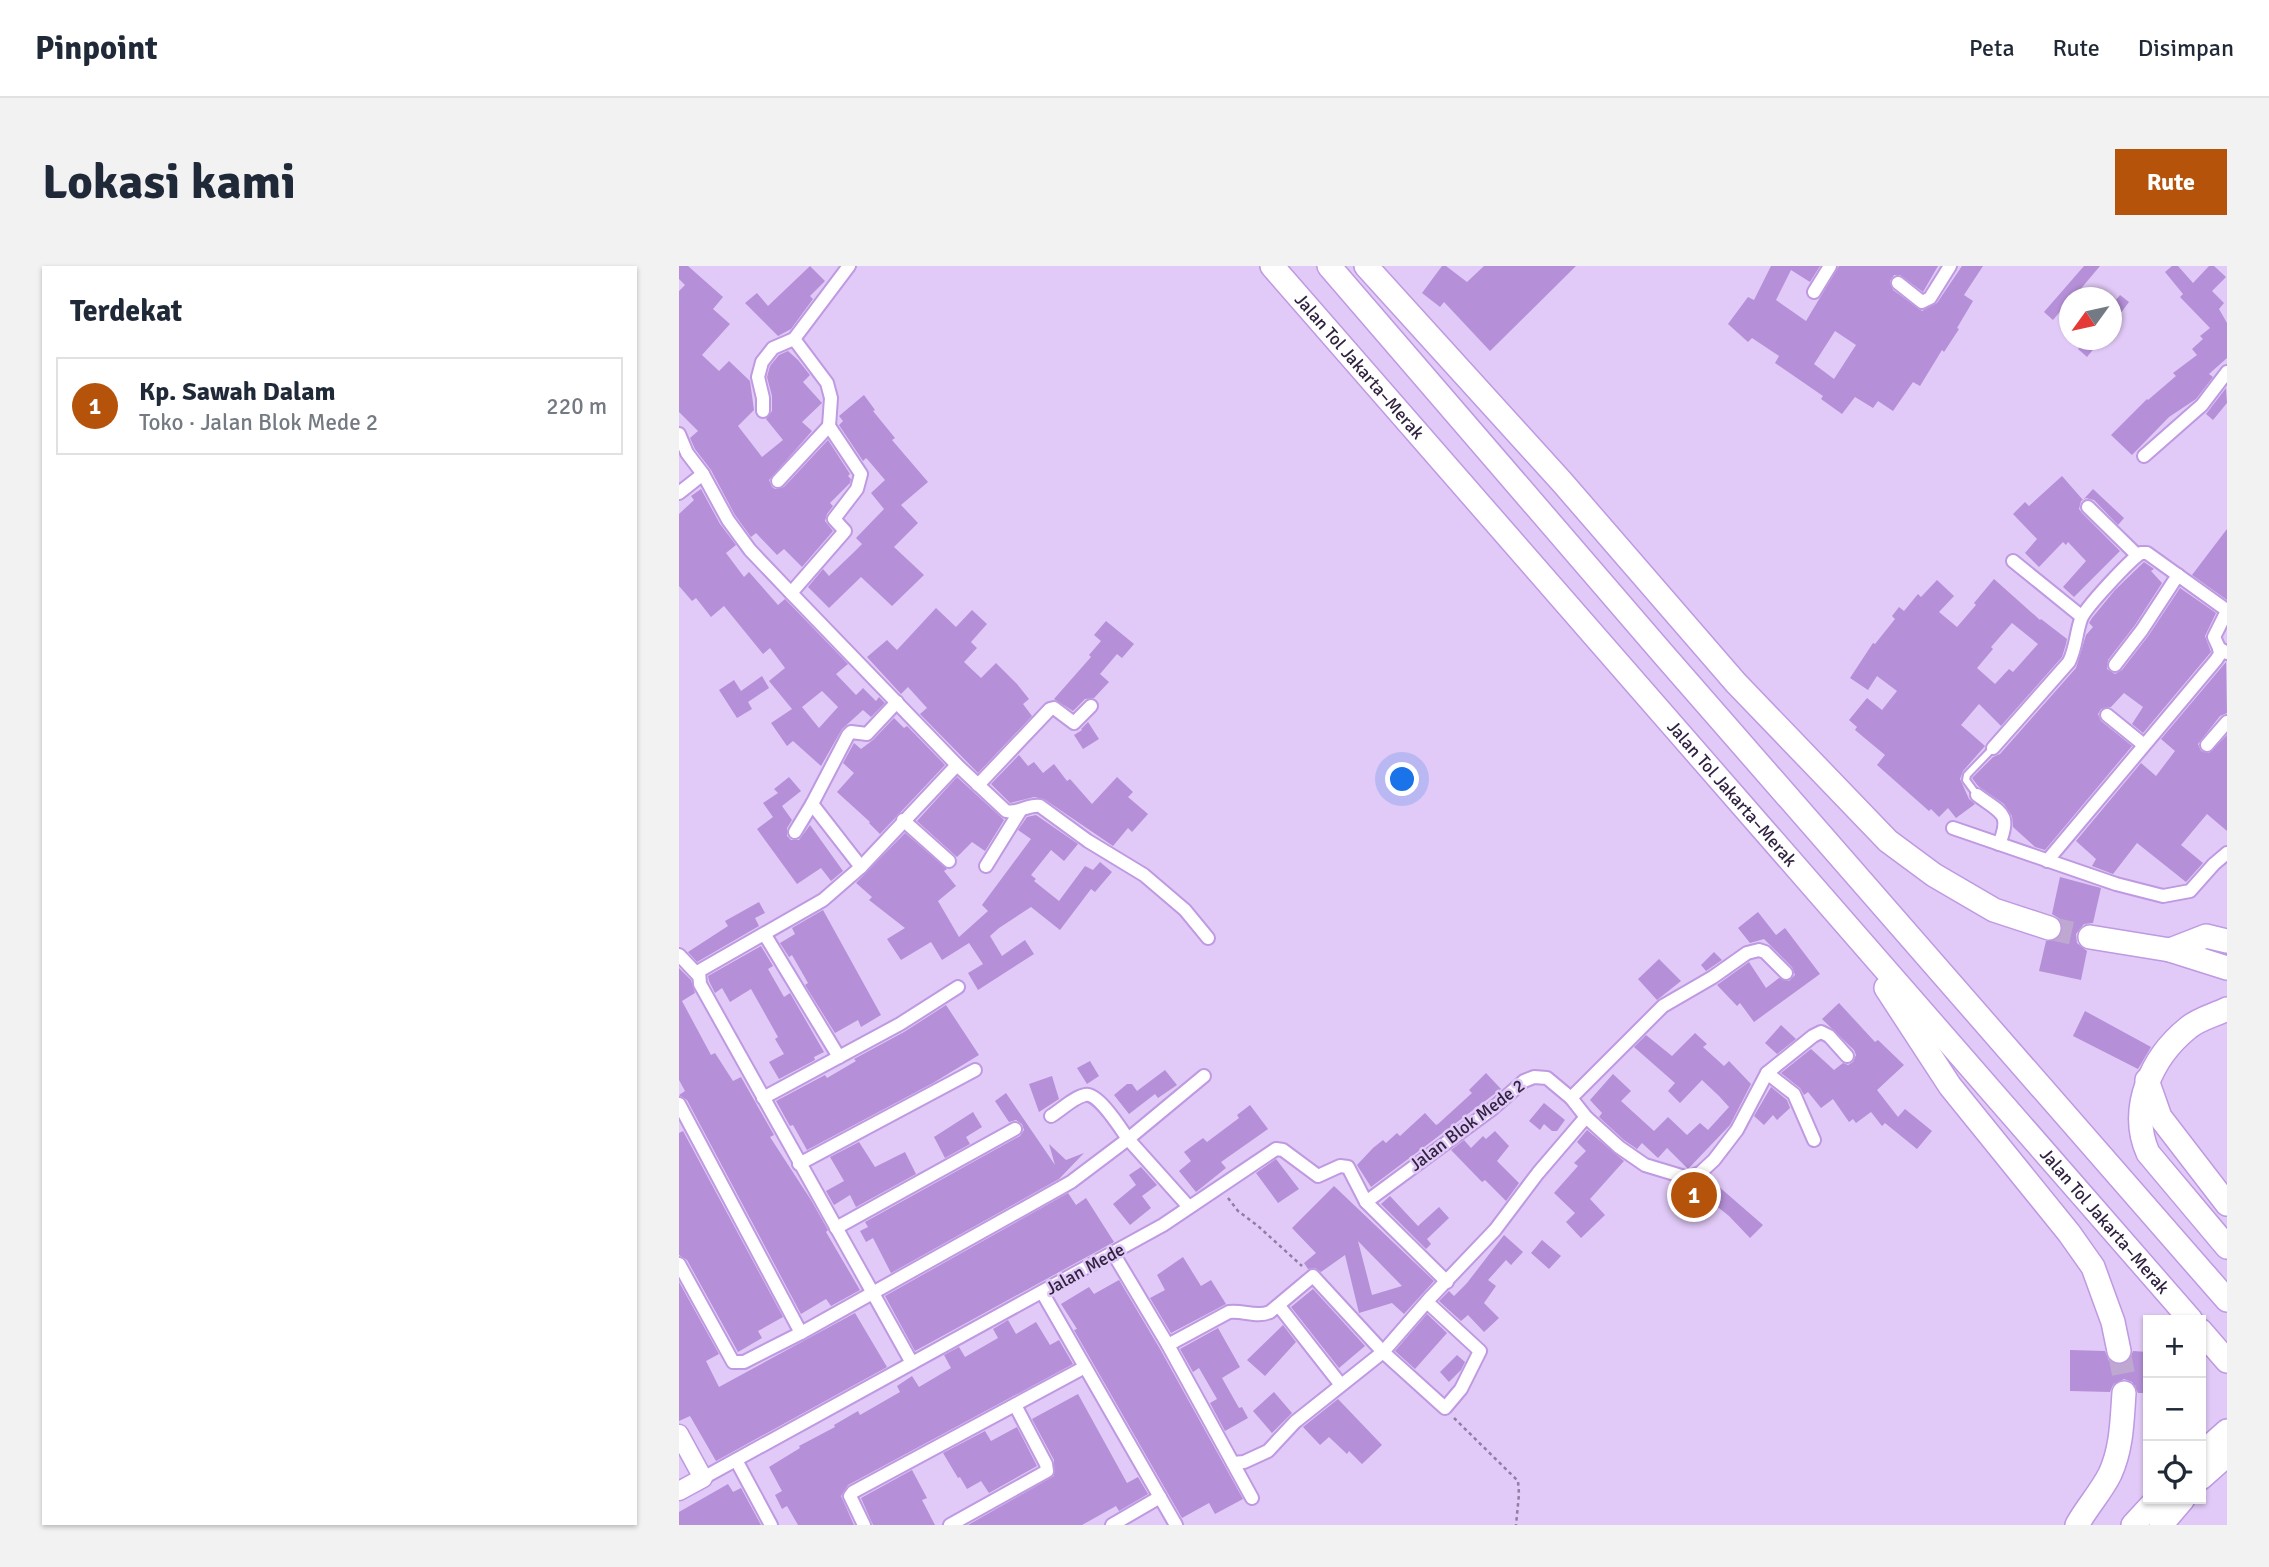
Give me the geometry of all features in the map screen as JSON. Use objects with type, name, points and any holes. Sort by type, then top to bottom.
[{"type":"highway","name":"Jalan Tol Jakarta–Merak","points":[[1272,266],[2187,1315]]},
{"type":"highway","points":[[1329,266],[1664,655],[2227,1300]]},
{"type":"highway","points":[[1366,266],[1493,405],[1735,683],[1888,841],[1934,875],[1994,911],[2049,928]]},
{"type":"highway","points":[[1849,929],[1950,1086],[2093,1267],[2113,1322],[2119,1351]]},
{"type":"highway","points":[[2170,950],[2206,936],[2227,941]]},
{"type":"highway","points":[[2090,937],[2170,950],[2227,968]]},
{"type":"highway","points":[[2227,1009],[2189,1026],[2160,1057],[2147,1080],[2140,1125],[2142,1141],[2148,1153],[2227,1247]]},
{"type":"highway","points":[[2147,1080],[2160,1117],[2227,1204]]},
{"type":"highway","points":[[2206,1337],[2227,1361]]},
{"type":"highway","points":[[2077,1525],[2109,1475],[2117,1454],[2124,1393]]},
{"type":"highway","points":[[2206,1450],[2227,1431]]},
{"type":"highway","points":[[2206,1474],[2227,1455]]},
{"type":"highway","points":[[2133,1525],[2152,1504]]},
{"type":"highway","points":[[2161,1525],[2179,1504]]},
{"type":"street","points":[[763,411],[759,369],[773,348],[794,339],[849,266]]},
{"type":"street","points":[[1814,292],[1830,266]]},
{"type":"street","points":[[1898,283],[1925,302],[1950,266]]},
{"type":"street","points":[[791,593],[845,531],[834,519],[856,489],[861,474],[829,426],[831,398],[827,383],[794,339]]},
{"type":"street","points":[[2144,456],[2202,405],[2227,372]]},
{"type":"street","points":[[778,481],[829,426]]},
{"type":"street","points":[[679,434],[687,453],[703,474],[728,520],[750,550],[957,765],[1006,811],[1040,806],[1088,841],[1144,875],[1185,910],[1208,938]]},
{"type":"street","points":[[679,493],[703,474]]},
{"type":"street","points":[[2088,507],[2137,555]]},
{"type":"street","points":[[1993,748],[2069,662],[2075,651],[2081,617],[2137,555],[2147,553],[2225,609],[2226,613],[2214,635],[2223,651],[2047,861]]},
{"type":"street","points":[[2013,561],[2081,617]]},
{"type":"street","points":[[2115,665],[2178,575]]},
{"type":"street","points":[[795,832],[848,735],[865,735],[897,702]]},
{"type":"street","points":[[978,785],[1050,709],[1054,708],[1074,723],[1091,706]]},
{"type":"street","points":[[2107,715],[2144,746]]},
{"type":"street","points":[[2207,745],[2227,722]]},
{"type":"street","points":[[698,975],[699,971],[823,900],[861,867],[957,765]]},
{"type":"street","points":[[1977,795],[2004,817],[2006,826],[1999,844]]},
{"type":"street","points":[[812,804],[861,867]]},
{"type":"street","points":[[986,866],[1020,811]]},
{"type":"street","points":[[904,820],[949,861]]},
{"type":"street","points":[[1953,828],[2116,884],[2163,896],[2190,891],[2227,853]]},
{"type":"street","points":[[765,935],[839,1057]]},
{"type":"street","points":[[1571,1098],[1663,1006],[1747,953],[1759,950],[1765,952],[1786,973]]},
{"type":"street","points":[[679,955],[698,975],[700,985],[912,1363]]},
{"type":"street","points":[[763,1098],[900,1024],[958,987]]},
{"type":"street","points":[[1814,1140],[1794,1094],[1767,1073],[1821,1032],[1829,1036],[1847,1056]]},
{"type":"street","points":[[799,1164],[975,1070]]},
{"type":"street","name":"Jalan Blok Mede 2","points":[[1366,1202],[1534,1076],[1547,1078],[1571,1098],[1586,1117],[1619,1147],[1645,1165],[1688,1178],[1700,1173],[1714,1160],[1737,1130],[1767,1073]]},
{"type":"street","points":[[679,1264],[733,1362],[744,1362],[1071,1182],[1204,1076]]},
{"type":"street","points":[[1051,1116],[1084,1095],[1091,1095],[1100,1101],[1128,1139],[1189,1207]]},
{"type":"street","points":[[679,1104],[801,1333]]},
{"type":"street","points":[[1233,1463],[1256,1458],[1268,1451],[1295,1422],[1383,1352],[1495,1230],[1538,1173],[1586,1117]]},
{"type":"street","points":[[836,1228],[1015,1129]]},
{"type":"street","name":"Jalan Mede","points":[[679,1491],[1163,1225],[1276,1149],[1283,1150],[1318,1176],[1340,1167],[1348,1167],[1366,1202],[1447,1282]]},
{"type":"street","points":[[1113,1253],[1168,1345],[1252,1498]]},
{"type":"street","points":[[1168,1345],[1229,1312],[1263,1315],[1279,1306],[1313,1276],[1383,1352],[1445,1408],[1461,1389],[1480,1351],[1427,1302]]},
{"type":"street","points":[[1041,1292],[1176,1525]]},
{"type":"street","points":[[1279,1306],[1341,1385]]},
{"type":"street","points":[[864,1525],[850,1496],[853,1492],[1085,1367]]},
{"type":"street","points":[[950,1525],[1047,1471],[1047,1464],[1015,1405]]},
{"type":"street","points":[[679,1434],[703,1478]]},
{"type":"street","points":[[736,1460],[771,1525]]},
{"type":"street","points":[[1112,1525],[1160,1497]]},
{"type":"lane","points":[[1977,795],[1966,780],[1967,775],[1993,748]]},
{"type":"path","points":[[1219,1187],[1238,1211],[1313,1276]]},
{"type":"path","points":[[1445,1408],[1518,1481],[1516,1525]]},
{"type":"building","points":[[679,266],[688,266],[723,297],[713,309],[730,324],[702,355],[719,371],[729,361],[750,381],[754,410],[738,426],[762,457],[783,440],[766,419],[772,411],[772,396],[767,377],[770,366],[779,355],[788,351],[798,360],[810,375],[803,382],[822,403],[802,422],[812,431],[769,480],[775,489],[784,487],[828,440],[850,474],[850,483],[830,503],[833,506],[825,521],[833,531],[802,567],[784,549],[777,555],[756,533],[751,537],[735,515],[711,470],[695,449],[690,438],[698,431],[679,412],[679,291],[685,285],[679,279]]},
{"type":"building","points":[[810,266],[825,281],[810,296],[813,299],[791,329],[778,336],[745,303],[757,293],[768,306]]},
{"type":"building","points":[[1442,266],[1446,266],[1467,282],[1484,266],[1576,266],[1490,351],[1444,302],[1440,307],[1422,293]]},
{"type":"building","points":[[1771,266],[1820,266],[1810,282],[1791,270],[1776,300],[1806,321],[1839,266],[1938,266],[1923,292],[1900,275],[1894,275],[1890,281],[1893,290],[1922,311],[1937,303],[1962,266],[1983,266],[1964,295],[1973,301],[1957,328],[1959,329],[1944,352],[1942,350],[1920,386],[1913,382],[1893,411],[1878,401],[1873,408],[1855,397],[1842,414],[1821,399],[1823,396],[1775,363],[1779,356],[1752,338],[1748,342],[1728,324],[1748,297],[1754,300]],"holes":[[[1835,331],[1856,345],[1834,379],[1814,364]]]},
{"type":"building","points":[[2084,266],[2100,266],[2082,287],[2066,287]]},
{"type":"building","points":[[2172,266],[2178,266],[2193,283],[2209,266],[2214,266],[2226,277],[2212,291],[2224,303],[2219,309],[2227,323],[2227,358],[2209,374],[2213,377],[2196,399],[2169,417],[2132,455],[2111,435],[2147,399],[2176,376],[2173,373],[2197,355],[2192,349],[2203,339],[2200,336],[2210,328],[2180,297],[2183,294],[2165,272]]},
{"type":"building","points":[[2059,295],[2059,313],[2053,320],[2044,312]]},
{"type":"building","points":[[2122,297],[2129,302],[2122,311]]},
{"type":"building","points":[[2079,350],[2093,350],[2087,357]]},
{"type":"building","points":[[2226,388],[2227,403],[2213,420],[2206,414]]},
{"type":"building","points":[[864,395],[895,438],[892,440],[928,482],[901,505],[918,523],[894,547],[924,575],[892,606],[861,577],[829,608],[808,587],[823,569],[829,576],[862,544],[856,538],[884,509],[871,493],[885,480],[866,458],[863,461],[839,425],[843,421],[839,416]]},
{"type":"building","points":[[2062,476],[2083,500],[2079,509],[2082,513],[2120,551],[2074,597],[2063,587],[2086,561],[2068,542],[2066,545],[2063,542],[2039,567],[2025,553],[2037,539],[2013,514],[2025,502],[2029,506]]},
{"type":"building","points":[[701,489],[720,524],[736,545],[726,553],[744,577],[749,572],[778,605],[785,599],[848,664],[836,674],[856,695],[863,688],[876,701],[879,697],[885,703],[871,717],[863,710],[842,729],[821,766],[793,741],[787,746],[771,723],[792,709],[769,681],[785,668],[770,648],[763,654],[724,606],[711,617],[696,598],[692,601],[679,586],[679,514],[694,500],[691,496]],"holes":[[[822,691],[838,707],[819,728],[802,707]]]},
{"type":"building","points":[[2093,489],[2124,518],[2118,525],[2094,500],[2083,500]]},
{"type":"building","points":[[2227,529],[2227,600],[2192,575]]},
{"type":"building","points":[[2144,562],[2154,569],[2151,571],[2162,583],[2108,660],[2107,669],[2115,674],[2122,670],[2180,588],[2216,613],[2205,636],[2211,652],[2143,733],[2132,724],[2143,707],[2124,693],[2111,707],[2101,709],[2098,714],[2101,721],[2132,746],[2045,850],[2035,847],[2013,827],[2012,816],[2004,804],[1978,786],[1972,778],[1993,757],[2000,754],[2076,668],[2086,635],[2093,627],[2089,623],[2092,618],[2115,590]]},
{"type":"building","points":[[1994,579],[2040,620],[2067,639],[2062,657],[2001,726],[1979,704],[1961,725],[1985,746],[1963,771],[1960,779],[1969,799],[1975,804],[1956,818],[1948,808],[1939,817],[1877,765],[1885,755],[1855,730],[1857,727],[1849,720],[1867,698],[1882,710],[1897,691],[1877,676],[1868,690],[1850,678],[1873,643],[1875,644],[1895,619],[1892,616],[1899,607],[1904,611],[1918,594],[1921,597],[1937,580],[1954,596],[1939,612],[1957,627],[1976,605],[1974,603]],"holes":[[[2012,623],[2038,644],[2013,672],[2009,669],[1995,684],[1977,668]]]},
{"type":"building","points":[[936,608],[956,627],[972,610],[987,624],[971,642],[977,648],[964,662],[981,678],[996,663],[1029,699],[1023,704],[1032,716],[978,773],[920,714],[927,708],[908,687],[901,694],[867,657],[887,640],[897,650]]},
{"type":"building","points":[[1106,621],[1134,644],[1122,658],[1117,654],[1100,674],[1109,682],[1094,698],[1085,699],[1073,711],[1054,699],[1091,657],[1089,655],[1101,641],[1094,635]]},
{"type":"building","points":[[2226,662],[2227,713],[2220,716],[2198,744],[2201,751],[2209,753],[2227,735],[2227,831],[2207,814],[2181,845],[2203,863],[2186,882],[2137,843],[2113,874],[2092,866],[2096,859],[2076,841],[2141,763],[2156,776],[2175,751],[2161,739]]},
{"type":"building","points":[[762,676],[769,688],[748,702],[752,709],[737,718],[719,690],[734,680],[741,691]]},
{"type":"building","points":[[894,718],[904,728],[907,726],[945,765],[880,834],[837,792],[854,773],[843,763],[854,743],[861,749]]},
{"type":"building","points":[[1088,722],[1099,739],[1083,749],[1074,735]]},
{"type":"building","points":[[1019,755],[1028,766],[1034,762],[1043,773],[1054,764],[1067,781],[1070,779],[1092,804],[1117,777],[1133,792],[1128,797],[1148,814],[1132,832],[1128,828],[1113,846],[1044,799],[1034,797],[1010,803],[991,784]]},
{"type":"building","points":[[789,777],[801,791],[782,806],[792,820],[787,828],[787,836],[791,840],[799,840],[810,825],[843,871],[831,881],[821,868],[797,884],[757,829],[773,817],[763,803],[778,793],[774,789]]},
{"type":"building","points":[[957,777],[1004,820],[985,851],[972,842],[957,857],[917,821]]},
{"type":"building","points":[[1036,815],[1078,844],[1064,861],[1051,850],[1031,875],[1036,879],[1034,881],[1059,901],[1085,866],[1093,870],[1100,862],[1112,872],[1095,892],[1091,889],[1060,930],[1031,907],[999,928],[990,936],[1002,956],[1025,940],[1034,954],[978,990],[968,973],[983,964],[969,943],[942,960],[931,942],[901,960],[887,939],[905,928],[869,900],[872,897],[856,883],[905,833],[947,869],[944,871],[956,886],[938,901],[959,937],[988,911],[982,905],[1031,839],[1018,830],[1027,817]]},
{"type":"building","points":[[2060,877],[2101,888],[2093,923],[2084,924],[2076,934],[2077,943],[2087,951],[2081,980],[2039,971],[2046,941],[2058,939],[2062,932],[2060,919],[2052,914]]},
{"type":"building","points":[[759,902],[765,913],[755,918],[759,926],[697,962],[688,952],[728,926],[725,921]]},
{"type":"building","points":[[823,910],[881,1015],[861,1027],[858,1020],[835,1033],[805,985],[808,983],[792,955],[789,957],[780,943],[795,934],[792,928]]},
{"type":"building","points":[[1758,912],[1776,935],[1785,928],[1820,974],[1754,1022],[1740,1003],[1737,1006],[1717,985],[1749,962],[1766,988],[1779,978],[1789,981],[1795,975],[1792,967],[1764,939],[1750,943],[1738,928]]},
{"type":"building","points":[[761,946],[773,966],[768,969],[784,997],[790,993],[824,1052],[814,1057],[815,1060],[779,1079],[769,1062],[784,1054],[775,1039],[778,1037],[751,989],[730,1002],[722,988],[715,993],[708,976]]},
{"type":"building","points":[[1714,952],[1722,960],[1706,971],[1701,965]]},
{"type":"building","points":[[1659,959],[1681,981],[1657,1000],[1638,979]]},
{"type":"building","points":[[679,968],[691,980],[695,993],[682,1001],[711,1055],[715,1053],[733,1081],[741,1077],[774,1135],[770,1137],[811,1200],[828,1230],[826,1232],[860,1290],[831,1306],[826,1299],[801,1314],[687,1100],[679,1095],[685,1091],[679,1080]]},
{"type":"building","points":[[1839,1003],[1875,1042],[1878,1040],[1904,1065],[1877,1090],[1898,1117],[1905,1109],[1932,1131],[1917,1149],[1885,1123],[1882,1126],[1871,1112],[1856,1123],[1853,1119],[1849,1122],[1833,1099],[1821,1108],[1808,1092],[1804,1095],[1800,1088],[1781,1073],[1811,1049],[1834,1070],[1843,1063],[1848,1065],[1853,1062],[1856,1055],[1854,1050],[1822,1019]]},
{"type":"building","points":[[946,1005],[979,1055],[933,1083],[807,1150],[776,1101],[825,1075],[827,1078]]},
{"type":"building","points":[[2085,1011],[2151,1047],[2138,1069],[2073,1036]]},
{"type":"building","points":[[1781,1025],[1796,1039],[1777,1054],[1765,1043]]},
{"type":"building","points":[[1695,1033],[1707,1044],[1703,1047],[1724,1066],[1729,1061],[1751,1084],[1730,1125],[1688,1169],[1667,1148],[1658,1158],[1642,1143],[1637,1149],[1624,1140],[1599,1117],[1602,1113],[1590,1100],[1613,1074],[1631,1091],[1621,1101],[1654,1131],[1668,1117],[1687,1135],[1700,1123],[1708,1130],[1729,1107],[1702,1080],[1680,1103],[1668,1091],[1675,1083],[1634,1047],[1646,1035],[1672,1056]]},
{"type":"building","points":[[1090,1061],[1099,1076],[1087,1084],[1077,1068]]},
{"type":"building","points":[[1165,1070],[1177,1085],[1158,1098],[1155,1094],[1129,1114],[1114,1095],[1127,1084],[1132,1084],[1137,1091]]},
{"type":"building","points":[[1486,1073],[1501,1089],[1371,1187],[1357,1165],[1373,1148],[1383,1140],[1386,1143],[1397,1133],[1400,1136],[1425,1113],[1438,1124],[1472,1093],[1469,1090]]},
{"type":"building","points":[[1052,1076],[1059,1099],[1039,1112],[1029,1084]]},
{"type":"building","points":[[1771,1087],[1787,1100],[1790,1108],[1777,1120],[1773,1115],[1764,1125],[1754,1116]]},
{"type":"building","points":[[1006,1093],[1055,1165],[1049,1144],[1066,1160],[1084,1153],[1059,1179],[891,1273],[873,1238],[866,1242],[860,1231],[868,1227],[865,1222],[1020,1136],[1024,1130],[1022,1124],[1016,1120],[1009,1122],[995,1101]]},
{"type":"building","points":[[1544,1103],[1565,1120],[1557,1131],[1552,1131],[1544,1124],[1540,1130],[1529,1121]]},
{"type":"building","points":[[1250,1105],[1268,1129],[1221,1162],[1226,1168],[1196,1192],[1179,1171],[1191,1161],[1184,1152],[1203,1138],[1207,1142],[1239,1118],[1237,1115]]},
{"type":"building","points":[[973,1112],[982,1127],[966,1137],[970,1144],[945,1158],[934,1137]]},
{"type":"building","points":[[1587,1130],[1624,1161],[1590,1199],[1605,1215],[1581,1238],[1566,1222],[1575,1213],[1554,1193],[1578,1166],[1574,1163],[1586,1151],[1577,1142]]},
{"type":"building","points":[[683,1131],[783,1317],[758,1331],[762,1338],[738,1352],[687,1260],[679,1255],[679,1133]]},
{"type":"building","points":[[1495,1131],[1509,1146],[1497,1161],[1519,1183],[1506,1201],[1485,1180],[1482,1182],[1451,1150],[1464,1140],[1471,1148],[1483,1136],[1486,1139]]},
{"type":"building","points":[[859,1142],[875,1167],[905,1152],[916,1174],[856,1207],[850,1195],[834,1205],[826,1191],[844,1181],[830,1157]]},
{"type":"building","points":[[1276,1159],[1299,1189],[1278,1203],[1256,1173]]},
{"type":"building","points":[[1141,1167],[1157,1185],[1142,1196],[1151,1208],[1130,1225],[1113,1204],[1136,1185],[1129,1175]]},
{"type":"building","points":[[1710,1179],[1763,1225],[1750,1238],[1729,1216],[1699,1192]]},
{"type":"building","points":[[1334,1186],[1434,1281],[1404,1314],[1392,1303],[1359,1313],[1345,1255],[1321,1272],[1315,1268],[1308,1269],[1304,1263],[1316,1253],[1292,1228]],"holes":[[[1358,1241],[1402,1286],[1372,1295]]]},
{"type":"building","points":[[1068,1193],[1076,1205],[1086,1198],[1114,1242],[915,1351],[885,1296]]},
{"type":"building","points":[[1390,1196],[1418,1226],[1439,1207],[1449,1218],[1427,1239],[1431,1244],[1426,1249],[1381,1204]]},
{"type":"building","points":[[1504,1235],[1523,1252],[1511,1265],[1506,1260],[1488,1280],[1496,1286],[1484,1303],[1499,1318],[1484,1332],[1468,1315],[1461,1321],[1439,1301],[1449,1291],[1454,1296],[1467,1283]]},
{"type":"building","points":[[1542,1240],[1561,1256],[1549,1269],[1531,1253]]},
{"type":"building","points":[[1183,1257],[1201,1286],[1211,1280],[1226,1304],[1171,1333],[1150,1298],[1165,1290],[1157,1275]]},
{"type":"building","points":[[1119,1280],[1243,1499],[1215,1514],[1209,1503],[1182,1518],[1061,1304],[1089,1287],[1094,1294]]},
{"type":"building","points":[[679,1282],[719,1354],[706,1361],[719,1387],[855,1313],[887,1367],[716,1461],[690,1416],[679,1421]]},
{"type":"building","points":[[1313,1289],[1365,1346],[1339,1368],[1291,1307]]},
{"type":"building","points":[[1427,1314],[1447,1333],[1415,1369],[1395,1351]]},
{"type":"building","points":[[1008,1320],[1016,1334],[1036,1322],[1050,1345],[1059,1340],[1073,1364],[848,1485],[841,1496],[854,1525],[798,1525],[787,1506],[782,1509],[775,1495],[782,1491],[769,1467],[858,1411],[860,1415],[900,1392],[897,1386],[912,1376],[919,1387],[951,1368],[944,1355],[959,1347],[965,1357],[998,1338],[993,1329]]},
{"type":"building","points":[[1283,1325],[1296,1342],[1265,1376],[1247,1360]]},
{"type":"building","points":[[1218,1328],[1240,1367],[1222,1378],[1248,1418],[1225,1431],[1210,1403],[1217,1399],[1199,1368],[1193,1372],[1180,1349]]},
{"type":"building","points":[[2070,1350],[2105,1351],[2109,1361],[2121,1365],[2129,1361],[2133,1351],[2143,1352],[2143,1393],[2138,1393],[2132,1382],[2124,1379],[2113,1385],[2110,1392],[2070,1391]]},
{"type":"building","points":[[1457,1355],[1465,1362],[1449,1382],[1440,1372]]},
{"type":"building","points":[[1274,1392],[1292,1413],[1272,1433],[1253,1411]]},
{"type":"building","points":[[1078,1394],[1127,1483],[1138,1477],[1148,1494],[1119,1511],[1116,1506],[1082,1525],[968,1525],[1054,1476],[1054,1460],[1032,1419]]},
{"type":"building","points":[[1338,1399],[1382,1445],[1362,1464],[1329,1437],[1320,1445],[1303,1427]]},
{"type":"building","points":[[1017,1427],[1037,1466],[989,1493],[981,1481],[967,1489],[943,1453],[985,1431],[991,1441]]},
{"type":"building","points":[[912,1470],[927,1498],[922,1500],[935,1525],[873,1525],[861,1498]]},
{"type":"building","points":[[728,1484],[733,1492],[741,1488],[761,1525],[679,1525],[679,1512]]},
{"type":"tunnel","points":[[2049,928],[2090,937]]},
{"type":"tunnel","points":[[2119,1351],[2125,1382],[2124,1393]]},
{"type":"place","name":"Kp. Sawah Dalam","points":[[1694,1195]]}]
